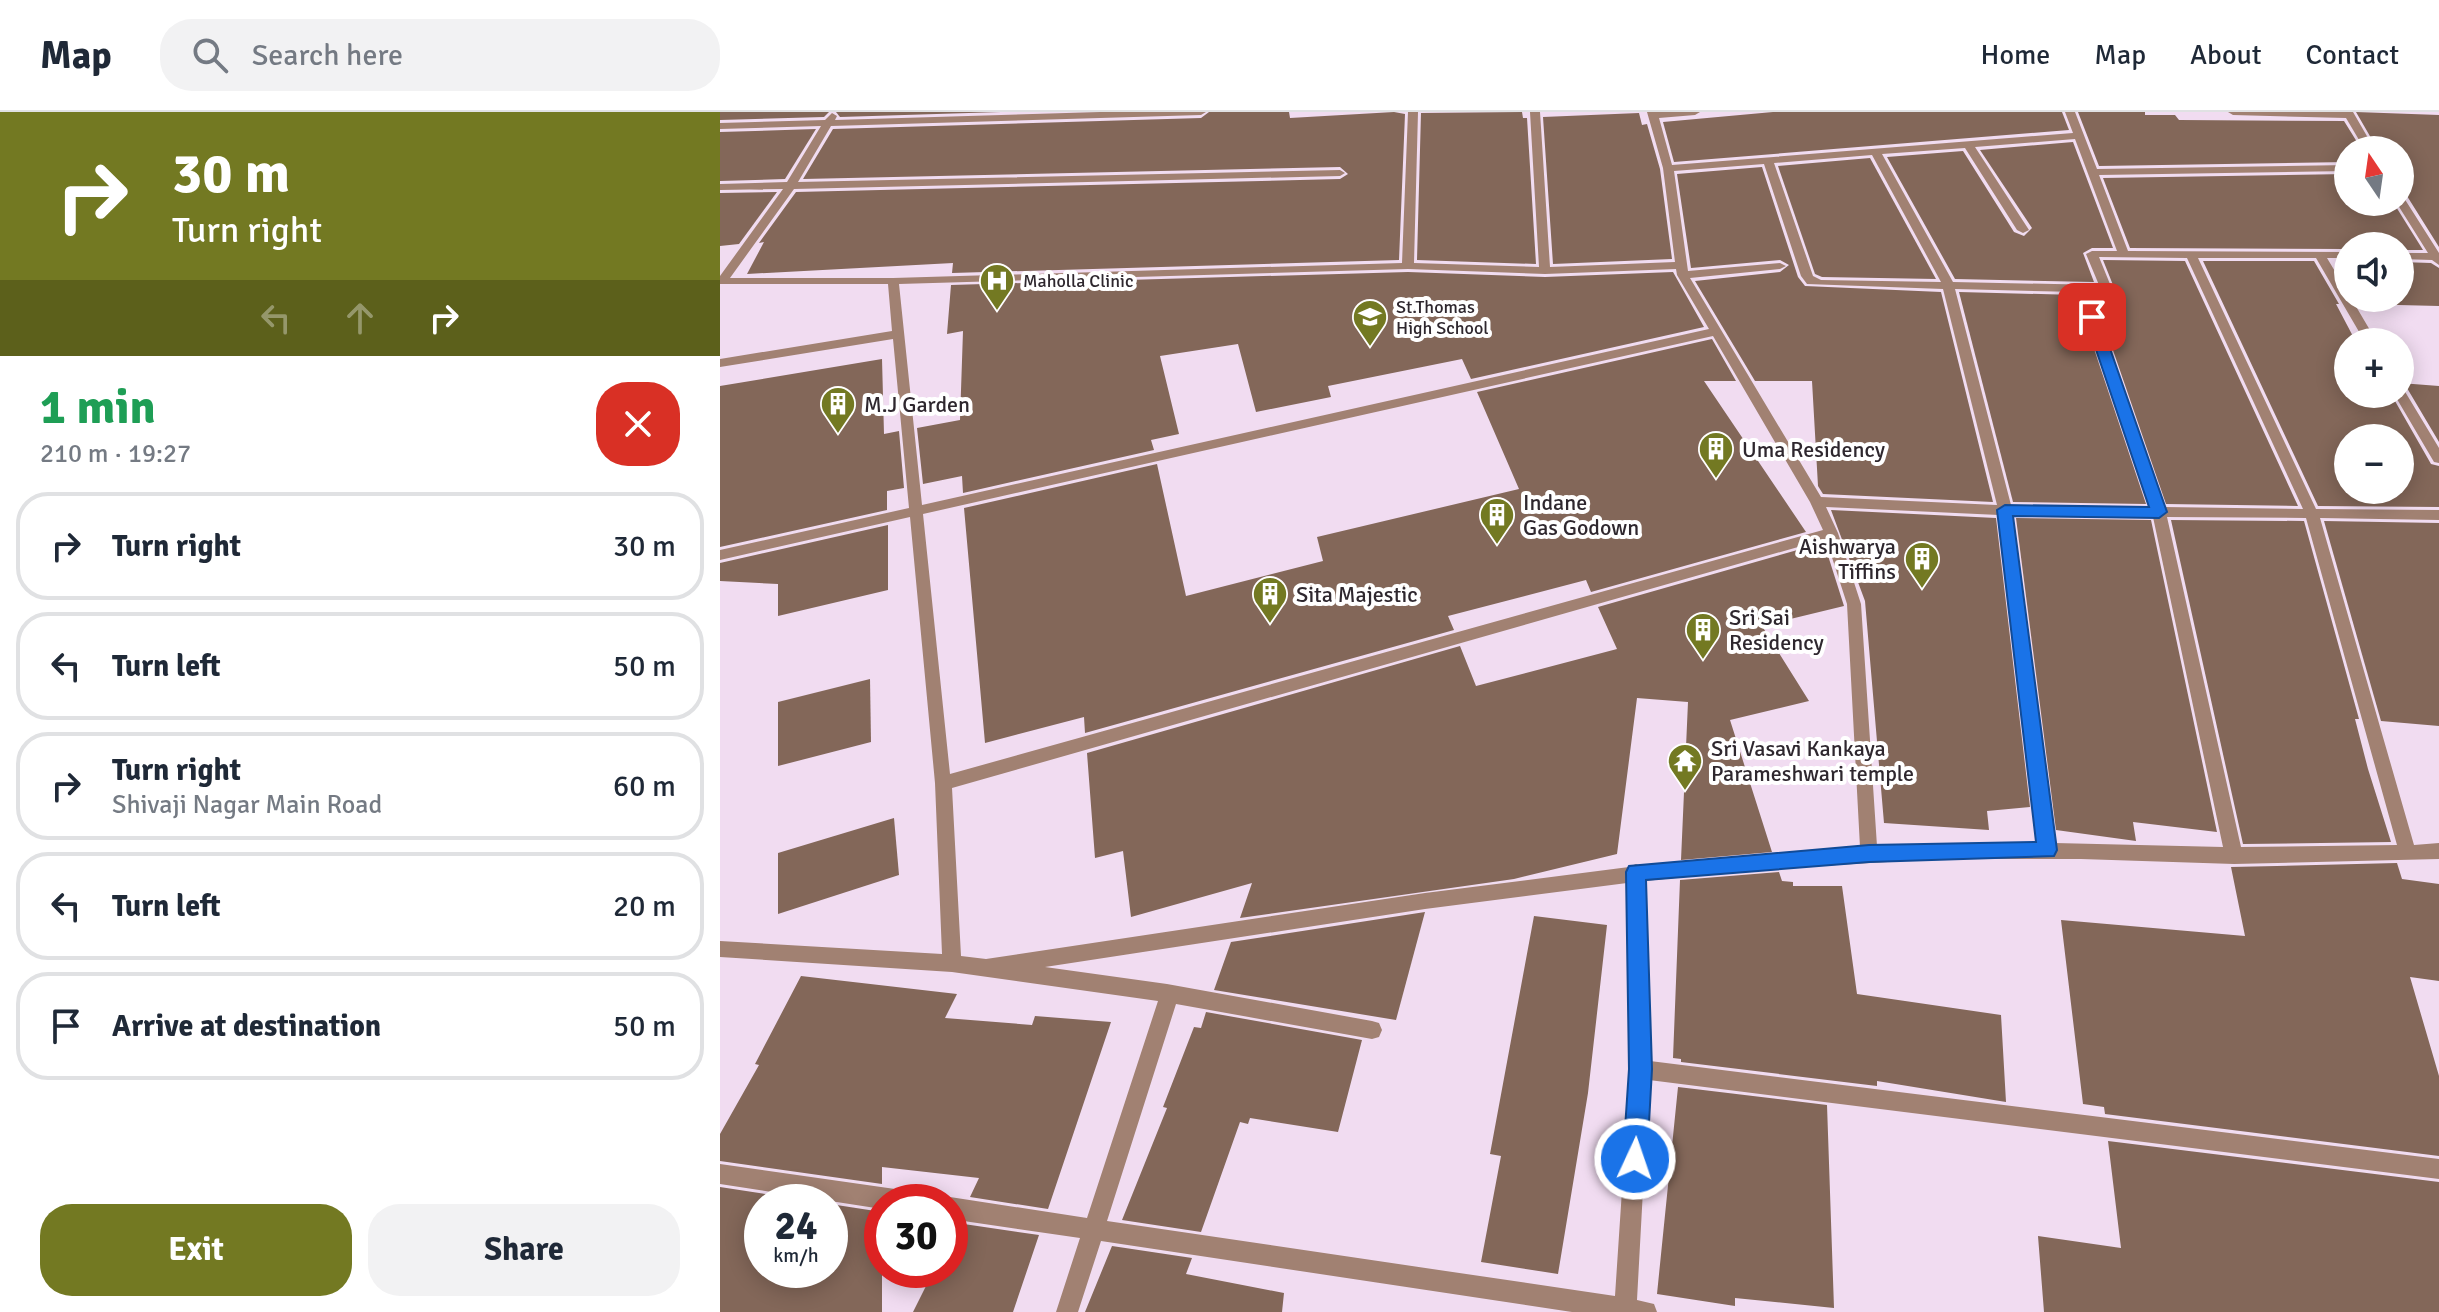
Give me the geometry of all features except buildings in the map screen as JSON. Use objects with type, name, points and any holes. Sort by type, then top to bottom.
[{"type":"street","points":[[721,281],[791,185],[835,112]]},
{"type":"street","points":[[720,126],[1201,112]]},
{"type":"street","points":[[1408,266],[1413,112]]},
{"type":"street","points":[[1535,112],[1545,271]]},
{"type":"street","points":[[1695,112],[1652,114],[1668,168],[1682,270],[1817,502],[1831,533],[1854,604],[1869,854]]},
{"type":"street","points":[[2070,112],[2124,254]]},
{"type":"street","points":[[2233,112],[2349,113],[2362,136]]},
{"type":"street","points":[[1668,168],[2079,136]]},
{"type":"street","points":[[1967,143],[2023,230]]},
{"type":"street","points":[[1875,151],[1948,284],[2005,510],[2047,850]]},
{"type":"street","points":[[1769,162],[1811,282],[2106,289],[2092,254],[2334,255]]},
{"type":"street","points":[[2092,172],[2334,168]]},
{"type":"street","points":[[720,187],[1340,173]]},
{"type":"street","points":[[2410,216],[2437,260]]},
{"type":"street","points":[[2191,254],[2312,514],[2408,853]]},
{"type":"street","points":[[2319,254],[2363,328]]},
{"type":"street","points":[[2414,258],[2437,260]]},
{"type":"street","points":[[721,281],[893,281],[1408,266],[1545,271],[1780,266]]},
{"type":"street","points":[[893,281],[943,783],[952,963]]},
{"type":"street","points":[[2083,290],[2159,512],[2234,856]]},
{"type":"street","points":[[720,555],[1718,331]]},
{"type":"street","points":[[720,363],[899,334]]},
{"type":"street","points":[[2409,408],[2439,459]]},
{"type":"street","points":[[1817,502],[2005,510],[2439,515]]},
{"type":"street","points":[[943,783],[1831,533]]},
{"type":"street","points":[[985,968],[1636,872],[1869,854],[2047,850],[2234,856],[2439,851]]},
{"type":"street","points":[[968,1211],[1632,1311],[1640,1069],[1636,872]]},
{"type":"street","points":[[721,950],[952,963],[1167,993],[1372,1030]]},
{"type":"street","points":[[1067,1312],[1169,1001],[1170,994],[1167,993]]},
{"type":"street","points":[[1640,1069],[2439,1169]]},
{"type":"street","points":[[720,1174],[864,1195]]},
{"type":"place","name":"Maholla Clinic","points":[[997,312]]},
{"type":"place","name":"St.Thomas High School","points":[[1370,348]]},
{"type":"place","name":"M.J Garden","points":[[838,435]]},
{"type":"place","name":"Uma Residency","points":[[1716,480]]},
{"type":"place","name":"Indane Gas Godown","points":[[1497,546]]},
{"type":"place","name":"Aishwarya Tiffins","points":[[1922,590]]},
{"type":"place","name":"Sita Majestic","points":[[1270,625]]},
{"type":"place","name":"Sri Sai Residency","points":[[1703,661]]},
{"type":"place","name":"Sri Vasavi Kankaya Parameshwari temple","points":[[1685,792]]},
{"type":"route","points":[[1635,1159],[1640,1069],[1636,872],[1869,854],[2047,850],[2005,510],[2159,512],[2092,317]]}]
